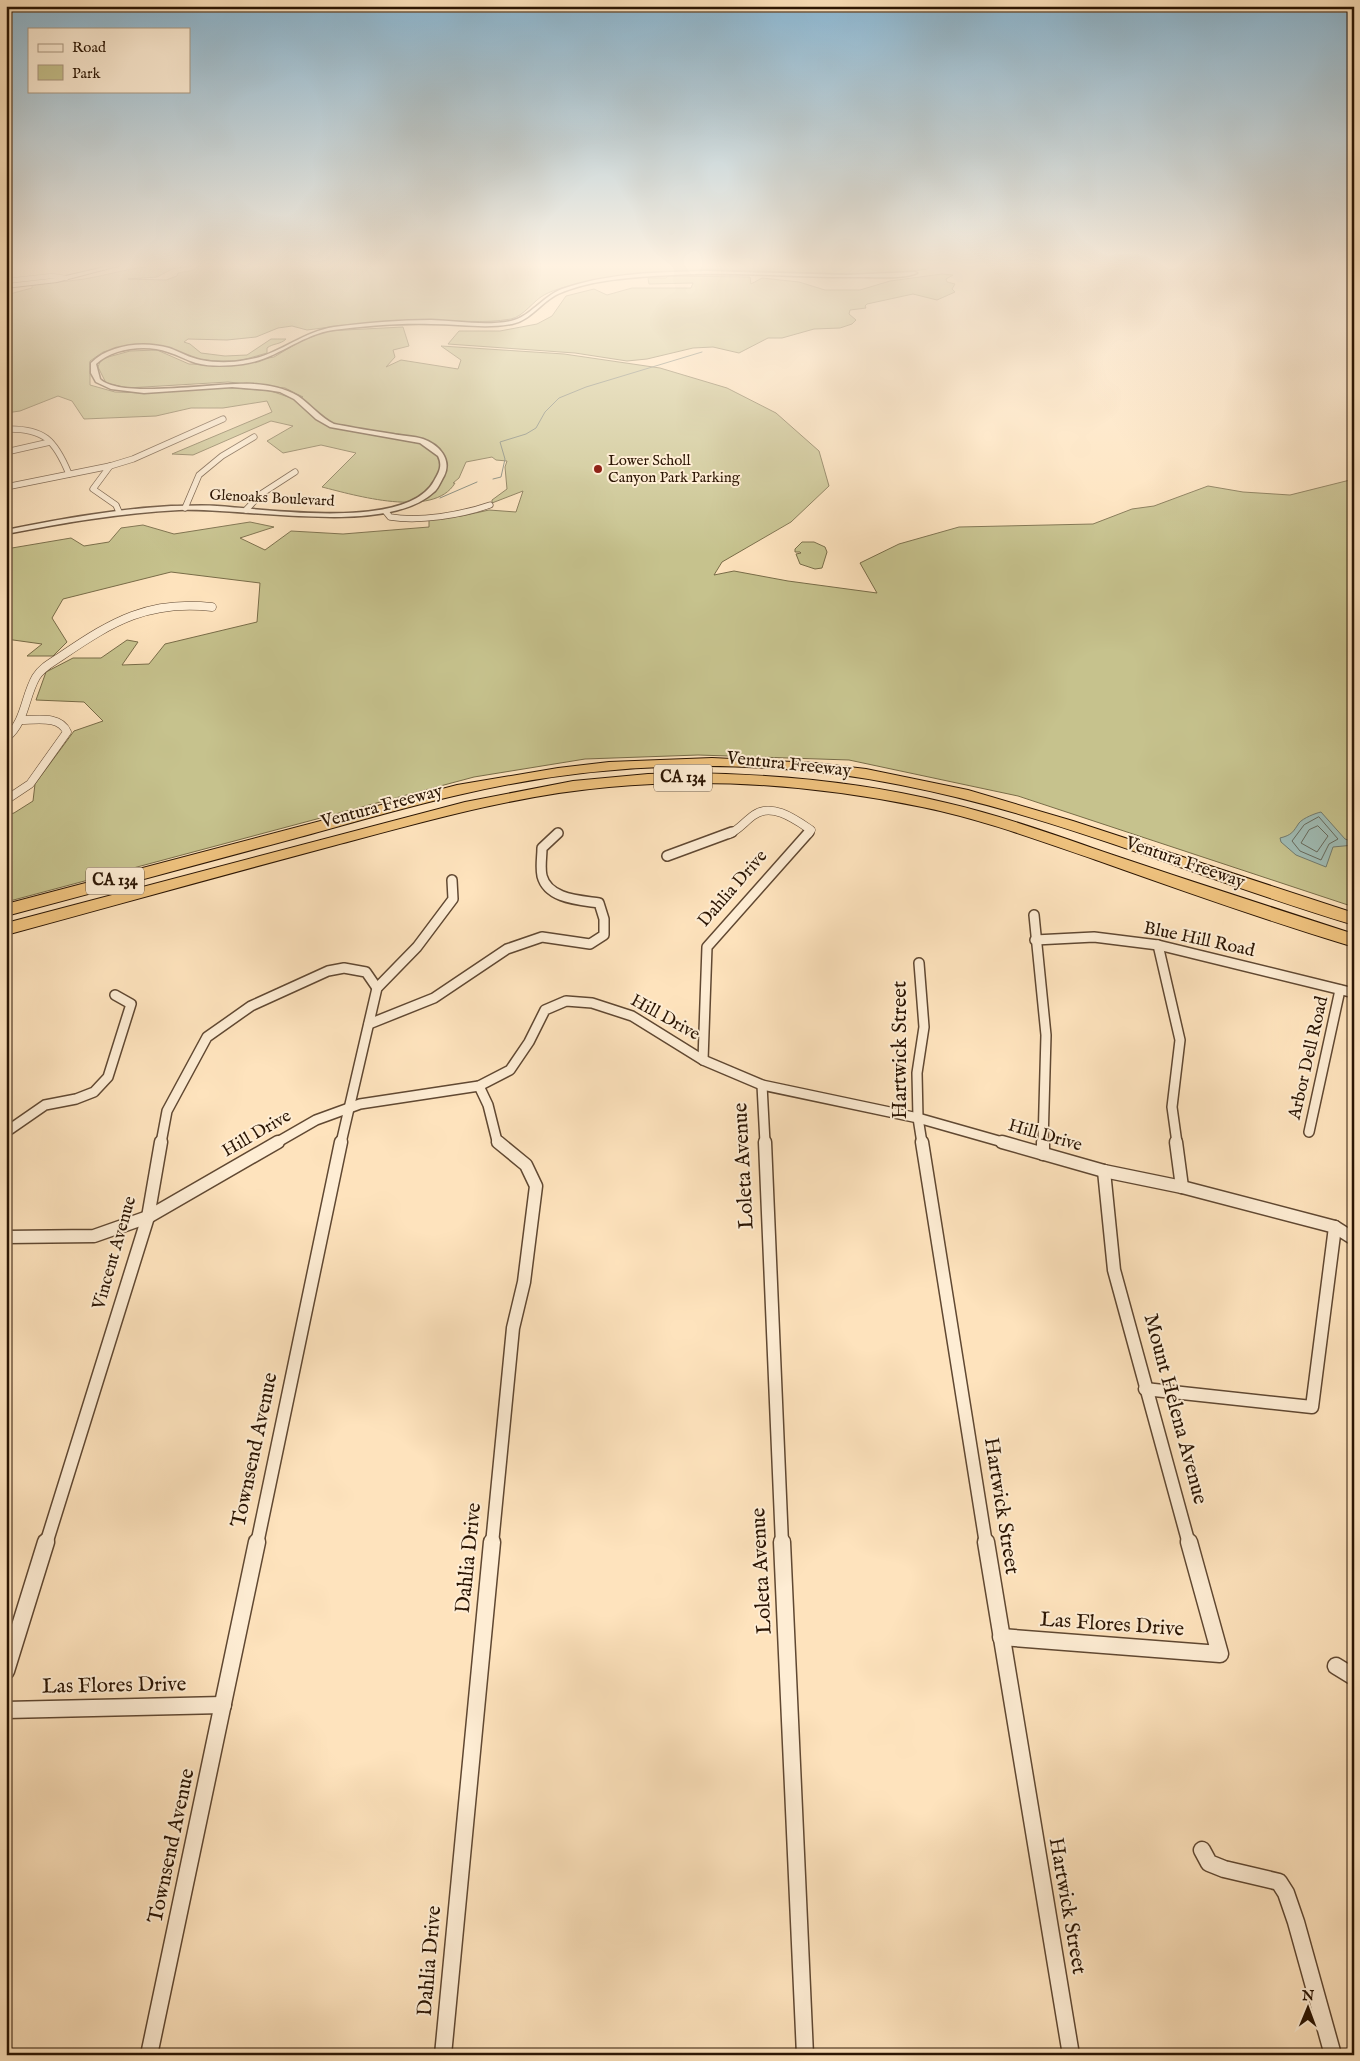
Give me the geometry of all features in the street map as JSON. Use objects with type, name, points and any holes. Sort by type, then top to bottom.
[{"type":"highway","name":"Ventura Freeway","points":[[6,910],[457,790],[510,779],[607,767],[617,769],[724,766],[791,770],[860,778],[966,800],[1033,819],[1353,927]]},
{"type":"highway","points":[[6,924],[431,808],[497,793],[592,779],[669,774],[720,774],[782,777],[852,784],[931,798],[976,810],[1353,927]]},
{"type":"highway","name":"Ventura Freeway","points":[[6,929],[463,806],[557,788],[664,778],[721,778],[807,784],[921,802],[988,818],[1353,927]]},
{"type":"highway","points":[[6,916],[198,864],[224,853]]},
{"type":"street","name":"Glenoaks Boulevard","points":[[6,532],[119,512],[185,508],[311,515],[386,512],[416,503],[433,491],[444,469],[444,462],[437,451],[430,446],[412,438],[332,426],[316,418],[299,400],[277,390],[225,385],[137,390],[112,388],[98,381],[93,364],[95,362]]},
{"type":"street","name":"Glenoaks Boulevard","points":[[203,362],[236,364],[244,362]]},
{"type":"street","points":[[6,487],[110,466],[140,456],[223,419]]},
{"type":"street","points":[[6,429],[37,431],[44,434],[61,455],[69,474]]},
{"type":"street","points":[[185,508],[199,475],[222,456],[254,438]]},
{"type":"street","points":[[6,452],[50,442]]},
{"type":"street","points":[[110,466],[93,489],[116,505],[119,512]]},
{"type":"street","points":[[246,510],[261,494],[296,472]]},
{"type":"street","points":[[386,512],[390,517],[396,518],[454,515],[476,511],[490,505]]},
{"type":"street","points":[[6,738],[14,732],[22,720],[36,676],[42,670],[112,624],[141,611],[163,606],[189,605],[212,607]]},
{"type":"street","points":[[6,800],[30,784],[67,732],[66,727],[62,724],[50,720],[22,720]]},
{"type":"street","name":"Dahlia Drive","points":[[667,856],[733,832],[756,812],[772,810],[794,818],[811,830],[707,947],[703,1060]]},
{"type":"street","points":[[369,1024],[434,998],[508,949],[542,937],[590,944],[604,935],[604,919],[599,903],[565,898],[550,888],[542,877],[542,848],[558,833]]},
{"type":"street","points":[[377,988],[417,947],[453,898],[452,880]]},
{"type":"street","points":[[1034,915],[1046,1035],[1043,1154]]},
{"type":"street","name":"Blue Hill Road","points":[[1035,940],[1094,938],[1158,945],[1354,993]]},
{"type":"street","points":[[1158,945],[1180,1040],[1172,1107],[1182,1187]]},
{"type":"street","name":"Hartwick Street","points":[[919,963],[924,1027],[917,1073],[918,1118],[1001,1637],[1071,2055]]},
{"type":"street","name":"Vincent Avenue","points":[[6,1671],[148,1217],[167,1111],[207,1038],[251,1006],[328,971],[344,968],[366,972],[377,988]]},
{"type":"street","name":"Townsend Avenue","points":[[149,2055],[348,1109],[377,988]]},
{"type":"street","name":"Arbor Dell Road","points":[[1309,1132],[1340,990]]},
{"type":"street","points":[[6,1132],[45,1105],[76,1099],[94,1092],[108,1077],[131,1004],[115,995]]},
{"type":"street","name":"Hill Drive","points":[[6,1237],[94,1236],[148,1217],[316,1120],[360,1104],[479,1086],[510,1070],[529,1042],[545,1010],[566,1001],[592,1003],[632,1016],[703,1060],[762,1085],[918,1118],[1104,1171],[1182,1187],[1335,1227],[1354,1239]]},
{"type":"street","name":"Loleta Avenue","points":[[762,1085],[805,2055]]},
{"type":"street","name":"Dahlia Drive","points":[[443,2055],[513,1328],[524,1282],[536,1186],[526,1165],[498,1142],[488,1104],[479,1086]]},
{"type":"street","name":"Mount Helena Avenue","points":[[1104,1171],[1114,1270],[1145,1389],[1220,1654]]},
{"type":"street","points":[[1145,1389],[1312,1407],[1335,1227]]},
{"type":"street","name":"Las Flores Drive","points":[[1001,1637],[1220,1654]]},
{"type":"street","points":[[1336,1666],[1354,1677]]},
{"type":"street","name":"Las Flores Drive","points":[[6,1710],[223,1705]]},
{"type":"street","points":[[1202,1850],[1209,1863],[1224,1869],[1279,1882],[1286,1893],[1296,1922],[1333,2055]]},
{"type":"green space","points":[[6,362],[90,362],[90,385],[115,392],[147,393],[223,387],[271,391],[291,398],[303,397],[285,388],[228,382],[127,388],[106,383],[98,367],[100,362],[185,362],[189,364],[230,365],[246,362],[390,362],[386,367],[396,362],[415,362],[458,369],[460,362],[620,362],[660,368],[727,388],[776,413],[819,451],[829,486],[791,522],[722,562],[714,575],[734,571],[788,581],[877,593],[860,563],[899,544],[959,527],[1093,524],[1132,509],[1154,506],[1208,486],[1243,492],[1290,495],[1354,479],[1354,907],[1018,796],[849,760],[698,755],[585,759],[474,777],[6,902],[6,815],[14,813],[33,801],[35,784],[74,731],[103,721],[84,702],[36,700],[46,672],[73,658],[101,658],[127,640],[138,642],[122,665],[149,664],[165,644],[257,622],[260,583],[171,572],[63,599],[52,618],[67,642],[53,656],[27,656],[42,644],[6,639],[6,549],[71,538],[84,546],[109,542],[121,528],[143,525],[174,534],[250,522],[274,527],[240,538],[265,550],[291,531],[343,534],[429,527],[429,519],[462,516],[489,510],[516,512],[523,491],[492,503],[492,500],[507,489],[505,467],[507,461],[496,460],[492,457],[466,462],[459,478],[445,494],[430,500],[393,502],[322,487],[356,453],[321,445],[283,453],[267,441],[293,426],[271,421],[193,455],[172,454],[272,412],[267,401],[223,408],[191,408],[156,416],[84,419],[72,401],[58,396],[20,411],[6,413]]},
{"type":"green space","points":[[802,542],[814,542],[825,547],[827,552],[822,568],[815,569],[800,564],[796,554],[801,553],[795,552],[795,549]]},
{"type":"water","points":[[1321,812],[1345,839],[1354,842],[1354,845],[1333,847],[1326,867],[1296,855],[1281,842],[1280,838],[1292,833],[1303,819]]},
{"type":"waterway","points":[[493,479],[501,477],[505,459],[500,442],[526,434],[536,428],[545,412],[559,398],[586,387],[668,362]]},
{"type":"waterway","points":[[440,498],[477,482]]},
{"type":"place","name":"Lower Scholl Canyon Park Parking","points":[[598,469]]}]
